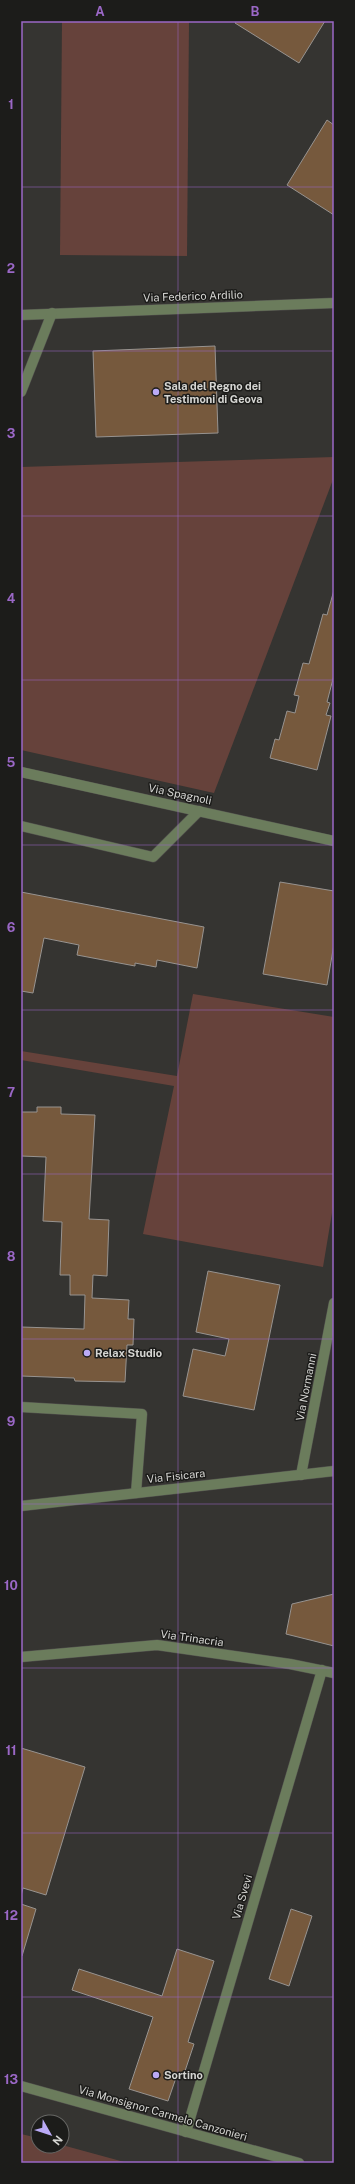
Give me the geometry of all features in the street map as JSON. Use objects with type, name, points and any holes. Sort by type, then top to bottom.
[{"type":"street","name":"Via Federico Ardilio","points":[[21,314],[334,303]]},
{"type":"street","points":[[21,392],[52,313]]},
{"type":"street","name":"Via Spagnoli","points":[[21,772],[334,841]]},
{"type":"street","points":[[21,826],[153,857],[199,811]]},
{"type":"street","name":"Via Normanni","points":[[301,1475],[334,1303]]},
{"type":"street","points":[[21,1407],[142,1414],[136,1493]]},
{"type":"street","name":"Via Fisicara","points":[[21,1506],[334,1471]]},
{"type":"street","name":"Via Trinacria","points":[[21,1657],[157,1645],[334,1673]]},
{"type":"street","name":"Via Svevi","points":[[186,2132],[322,1670]]},
{"type":"street","name":"Via Monsignor Carmelo Canzonieri","points":[[21,2086],[299,2163]]},
{"type":"shaded area","points":[[62,21],[189,21],[187,256],[60,255]]},
{"type":"shaded area","points":[[334,457],[334,477],[214,793],[21,750],[21,467]]},
{"type":"shaded area","points":[[193,994],[334,1017],[334,1201],[323,1267],[143,1234],[174,1086],[21,1060],[21,1051],[177,1076]]},
{"type":"shaded area","points":[[21,2134],[30,2136],[30,2154],[70,2154],[70,2147],[128,2163],[21,2163]]},
{"type":"building","points":[[236,21],[325,21],[299,63],[235,23]]},
{"type":"building","points":[[327,120],[334,125],[334,215],[287,185]]},
{"type":"building","name":"Sala del Regno dei Testimoni di Geova","points":[[215,346],[218,433],[96,437],[93,351]]},
{"type":"building","points":[[334,590],[334,675],[327,702],[330,703],[326,715],[331,716],[317,770],[270,758],[275,739],[279,740],[287,711],[295,713],[299,696],[294,695],[303,663],[309,664],[323,614],[327,615]]},
{"type":"building","points":[[280,882],[334,891],[334,944],[327,985],[263,974]]},
{"type":"building","points":[[21,892],[204,927],[197,968],[157,960],[156,967],[135,963],[135,966],[77,955],[79,945],[44,938],[33,993],[21,991]]},
{"type":"building","points":[[37,1107],[61,1107],[61,1114],[95,1115],[89,1219],[109,1220],[107,1276],[93,1275],[92,1298],[129,1300],[128,1319],[134,1319],[133,1345],[127,1345],[125,1382],[75,1381],[74,1378],[21,1376],[21,1327],[84,1329],[85,1295],[70,1295],[70,1275],[60,1275],[62,1222],[43,1221],[46,1157],[21,1156],[21,1112],[37,1112]]},
{"type":"building","points":[[208,1271],[280,1285],[254,1410],[183,1396],[193,1349],[225,1356],[229,1339],[196,1332]]},
{"type":"building","points":[[334,1594],[334,1646],[286,1634],[292,1604]]},
{"type":"building","points":[[21,1748],[85,1767],[46,1895],[23,1888],[21,1896]]},
{"type":"building","points":[[21,1904],[36,1909],[22,1956],[21,1956]]},
{"type":"building","points":[[291,1909],[312,1916],[289,1986],[269,1979]]},
{"type":"building","points":[[177,1949],[214,1961],[188,2042],[194,2044],[184,2074],[178,2072],[168,2101],[129,2089],[153,2017],[72,1990],[79,1969],[162,1996]]},
{"type":"place","name":"Sala del Regno dei Testimoni di Geova","points":[[156,392]]},
{"type":"place","name":"Relax Studio","points":[[87,1353]]},
{"type":"place","name":"Sortino","points":[[156,2075]]}]
